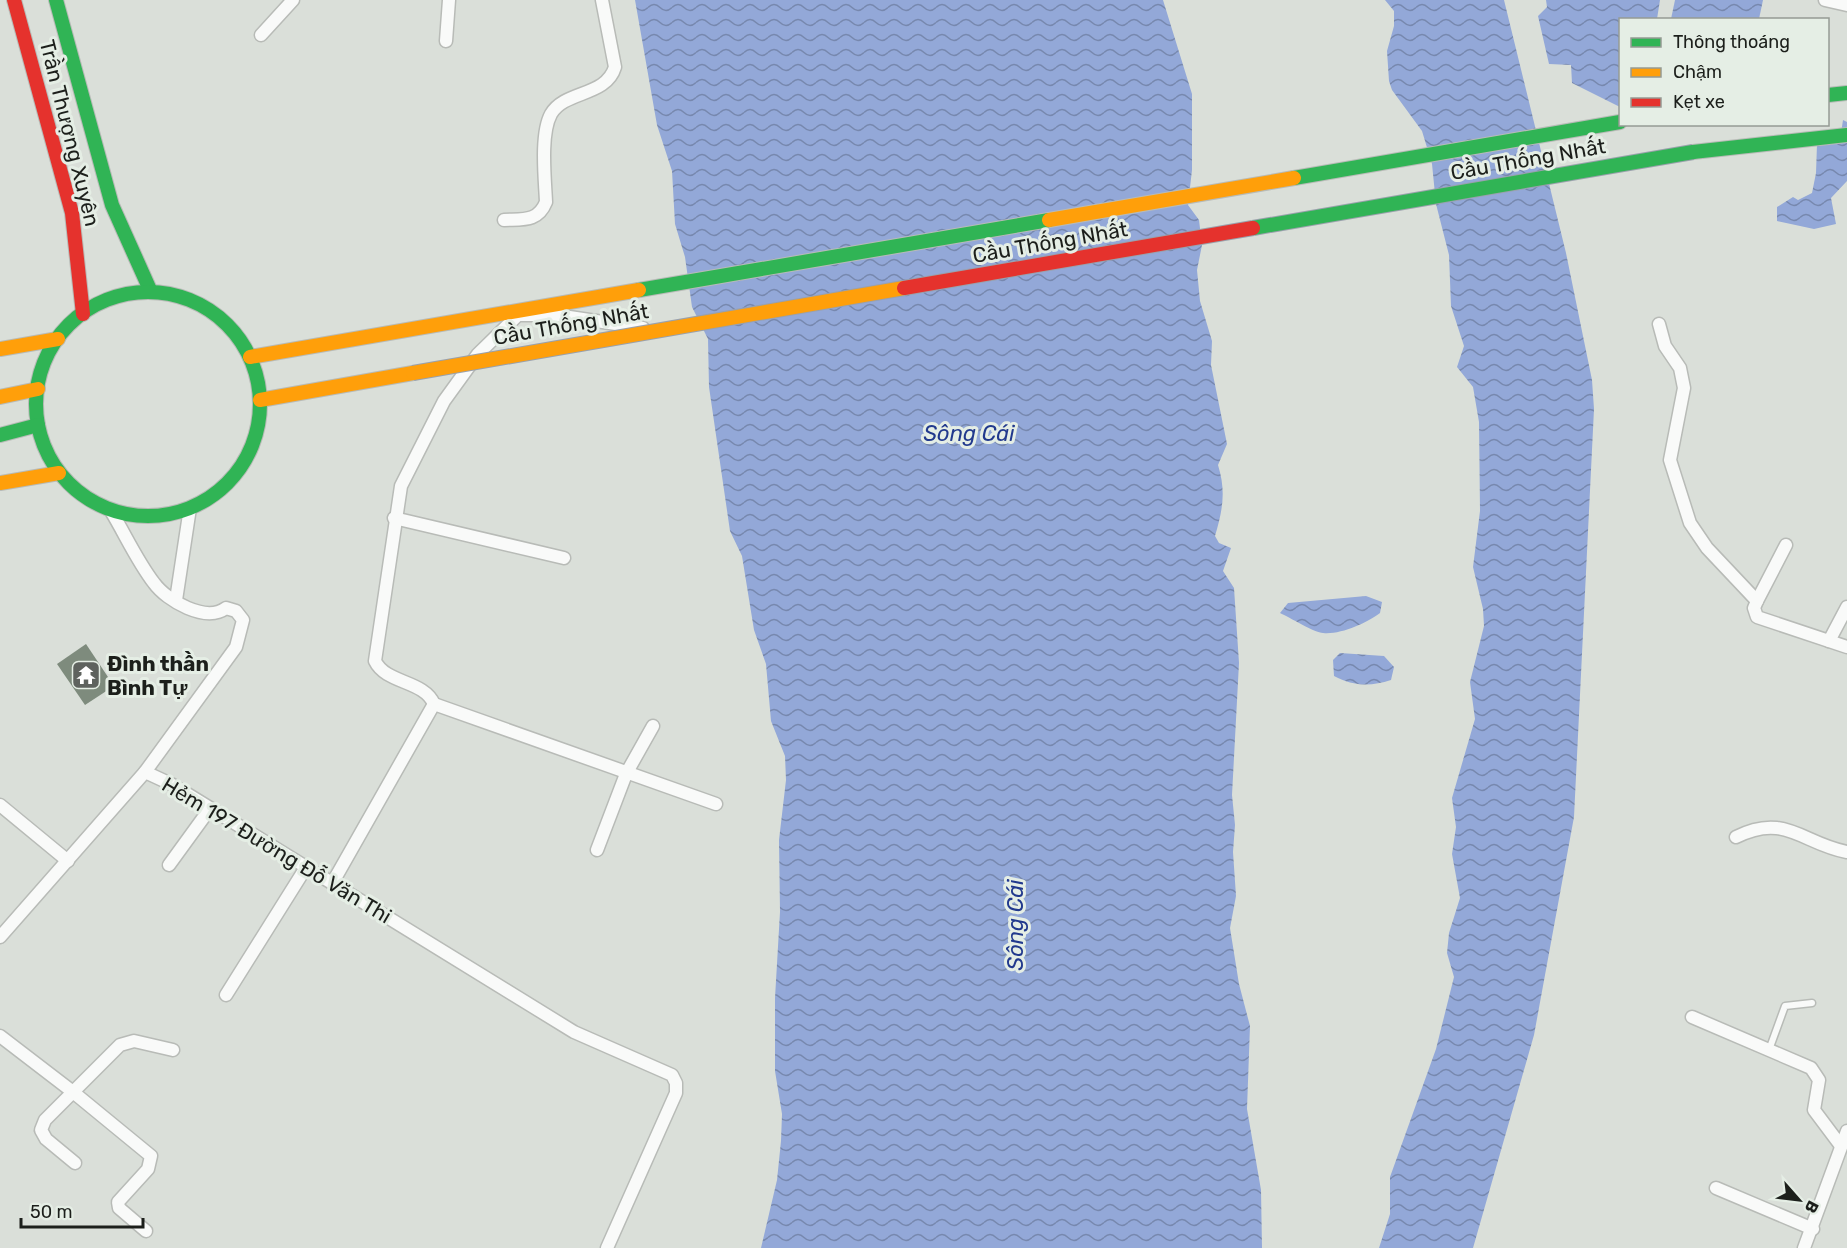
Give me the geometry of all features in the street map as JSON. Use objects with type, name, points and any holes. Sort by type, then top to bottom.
[{"type":"main road","name":"Trần Thượng Xuyên","points":[[14,0],[72,213],[83,314]]},
{"type":"main road","name":"Trần Thượng Xuyên","points":[[56,0],[112,205],[151,292]]},
{"type":"main road","points":[[1829,95],[1847,93]]},
{"type":"main road","name":"Cầu Thống Nhất","points":[[250,357],[1619,122]]},
{"type":"main road","name":"Cầu Thống Nhất","points":[[260,400],[1693,152],[1847,135]]},
{"type":"main road","points":[[151,292],[181,298],[210,310],[239,339],[250,357],[257,378],[260,400],[253,442],[244,462],[231,480],[215,494],[190,508],[154,516],[111,511],[74,489],[50,458],[38,425],[38,389],[42,372],[58,339],[83,314],[115,298],[151,292]]},
{"type":"main road","points":[[0,350],[58,339]]},
{"type":"main road","points":[[0,397],[38,389]]},
{"type":"main road","points":[[0,435],[38,425]]},
{"type":"main road","points":[[0,483],[59,472]]},
{"type":"street","points":[[261,35],[293,0]]},
{"type":"street","points":[[446,41],[448,0]]},
{"type":"street","points":[[504,220],[533,219],[542,211],[546,202],[546,129],[557,105],[598,88],[612,77],[615,67],[602,0]]},
{"type":"street","points":[[1825,0],[1847,5]]},
{"type":"street","points":[[669,332],[556,315],[518,315],[478,354],[444,401],[401,486],[394,518],[375,661],[384,672],[425,692],[434,704],[626,774],[716,804]]},
{"type":"street","points":[[1659,324],[1665,346],[1680,368],[1684,388],[1670,460],[1690,523],[1707,548],[1756,601]]},
{"type":"street","points":[[176,600],[190,508]]},
{"type":"street","points":[[111,511],[155,585],[197,613],[219,613],[226,608],[236,611],[243,620],[243,629],[236,647],[145,772]]},
{"type":"street","points":[[394,518],[564,558]]},
{"type":"street","points":[[1786,545],[1756,601],[1754,608],[1756,617],[1847,647]]},
{"type":"street","points":[[1829,641],[1847,607]]},
{"type":"street","points":[[333,882],[434,704]]},
{"type":"street","points":[[597,850],[626,774],[653,726]]},
{"type":"street","name":"Hẻm 197 Đường Đỗ Văn Thi","points":[[0,937],[145,772],[171,784],[209,810],[305,869],[333,882],[534,1008],[600,1045],[672,1075],[676,1083],[676,1093],[607,1248]]},
{"type":"street","points":[[0,805],[68,861]]},
{"type":"street","points":[[169,865],[209,810]]},
{"type":"street","points":[[1736,837],[1762,828],[1784,827],[1847,852]]},
{"type":"street","points":[[226,995],[305,869]]},
{"type":"street","points":[[1692,1017],[1811,1068],[1819,1080],[1814,1110],[1841,1146]]},
{"type":"street","points":[[0,1036],[151,1156],[148,1169],[118,1202],[119,1208],[146,1231]]},
{"type":"street","points":[[75,1163],[46,1139],[40,1130],[45,1120],[120,1045],[134,1041],[173,1050]]},
{"type":"street","points":[[1804,1248],[1813,1229],[1847,1131]]},
{"type":"street","points":[[1716,1188],[1813,1229]]},
{"type":"lane","points":[[1769,1050],[1785,1006],[1812,1003]]},
{"type":"water","name":"Sông Cái","points":[[635,0],[1163,0],[1192,94],[1192,170],[1188,205],[1199,220],[1202,245],[1197,270],[1200,301],[1212,341],[1211,365],[1227,444],[1218,465],[1222,483],[1222,500],[1215,536],[1219,543],[1231,548],[1223,571],[1234,588],[1239,663],[1232,795],[1235,825],[1233,852],[1236,896],[1230,928],[1239,984],[1250,1026],[1247,1109],[1261,1190],[1262,1248],[761,1248],[777,1180],[781,1141],[782,1114],[775,1071],[775,998],[780,912],[779,840],[786,780],[785,756],[771,721],[766,664],[754,630],[742,556],[730,531],[709,387],[708,339],[692,307],[685,257],[675,224],[672,171],[657,125]]},
{"type":"water","points":[[1385,0],[1504,0],[1566,253],[1592,380],[1594,409],[1574,817],[1534,1035],[1473,1248],[1379,1248],[1390,1214],[1390,1177],[1436,1049],[1454,977],[1447,953],[1449,933],[1460,898],[1452,854],[1456,827],[1452,798],[1475,719],[1470,682],[1484,626],[1483,609],[1473,567],[1480,511],[1479,422],[1473,387],[1457,367],[1464,346],[1451,306],[1449,255],[1436,204],[1432,164],[1422,131],[1392,90],[1389,81],[1387,51],[1394,26],[1394,11]]},
{"type":"water","points":[[1546,0],[1660,0],[1657,18],[1619,18],[1619,106],[1572,83],[1571,65],[1549,64],[1538,16],[1547,7]]},
{"type":"water","points":[[1675,0],[1763,0],[1759,18],[1671,18]]},
{"type":"water","points":[[1843,120],[1847,122],[1847,181],[1831,198],[1836,224],[1814,229],[1777,221],[1777,207],[1793,197],[1798,200],[1812,193],[1816,173],[1817,144],[1841,133]]},
{"type":"water","points":[[1366,596],[1382,602],[1380,613],[1368,621],[1337,632],[1319,632],[1280,613],[1288,603]]},
{"type":"water","points":[[1340,653],[1384,656],[1394,667],[1391,680],[1376,684],[1362,684],[1348,682],[1334,676],[1333,660]]},
{"type":"building","name":"Đình thần Bình Tự","points":[[86,644],[114,686],[85,705],[57,664]]},
{"type":"traffic: fast","points":[[56,0],[112,205],[151,292]]},
{"type":"traffic: fast","points":[[1829,95],[1847,93]]},
{"type":"traffic: fast","points":[[1294,178],[1619,122]]},
{"type":"traffic: fast","points":[[1693,152],[1847,135]]},
{"type":"traffic: fast","points":[[1253,228],[1693,152]]},
{"type":"traffic: fast","points":[[639,290],[1049,220]]},
{"type":"traffic: fast","points":[[148,292],[191,301],[210,311],[227,325],[241,342],[251,361],[260,404],[251,447],[241,466],[227,483],[210,497],[191,507],[148,516],[105,507],[86,497],[69,483],[55,466],[45,447],[36,404],[45,361],[55,342],[69,325],[86,311],[105,301],[148,292]]},
{"type":"traffic: fast","points":[[0,435],[38,425]]},
{"type":"traffic: slow","points":[[1049,220],[1294,178]]},
{"type":"traffic: slow","points":[[413,373],[904,288]]},
{"type":"traffic: slow","points":[[250,357],[639,290]]},
{"type":"traffic: slow","points":[[0,349],[58,339]]},
{"type":"traffic: slow","points":[[260,400],[413,373]]},
{"type":"traffic: slow","points":[[0,397],[38,389]]},
{"type":"traffic: slow","points":[[0,483],[59,473]]},
{"type":"traffic: jam","points":[[14,0],[72,213],[83,314]]},
{"type":"traffic: jam","points":[[904,288],[1253,228]]},
{"type":"place","name":"Đình thần Bình Tự","points":[[86,675]]}]
